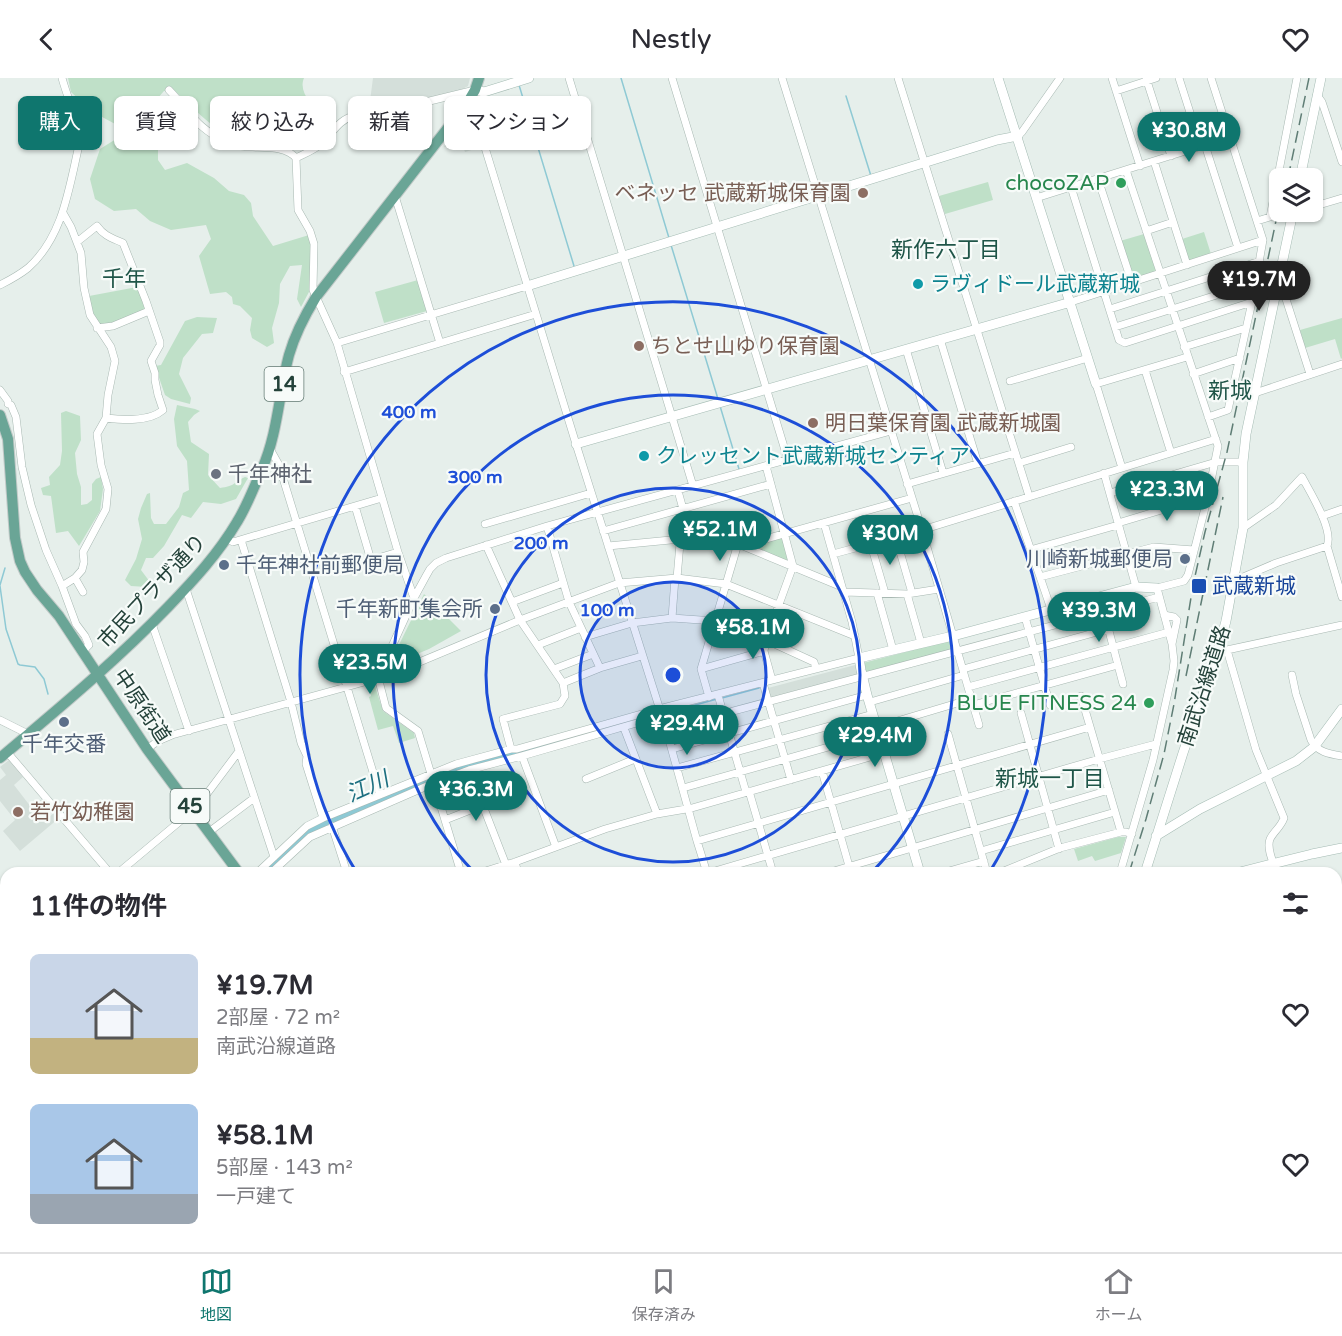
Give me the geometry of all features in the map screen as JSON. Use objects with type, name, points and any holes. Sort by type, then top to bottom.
[{"type":"main road","name":"市民プラザ通り","points":[[472,96],[479,78]]},
{"type":"main road","name":"市民プラザ通り","points":[[3,755],[98,675],[152,624],[186,589],[227,538],[246,505],[270,449],[291,348],[300,326],[316,297],[444,133]]},
{"type":"main road","name":"中原街道","points":[[0,415],[15,538],[25,572],[59,616],[147,749],[235,867]]},
{"type":"street","points":[[0,285],[21,273],[38,258],[53,235],[63,213],[79,137],[62,78]]},
{"type":"street","points":[[296,158],[322,144],[347,118],[366,116],[475,90],[484,92],[530,78]]},
{"type":"street","points":[[569,78],[693,486]]},
{"type":"street","points":[[672,78],[788,460]]},
{"type":"street","points":[[782,78],[922,530],[979,725]]},
{"type":"street","points":[[898,78],[1029,496]]},
{"type":"street","points":[[998,78],[1122,468]]},
{"type":"street","points":[[336,343],[997,140],[1018,136],[1060,78]]},
{"type":"street","points":[[1112,78],[1140,166]]},
{"type":"street","points":[[1116,91],[1156,78]]},
{"type":"street","points":[[1179,78],[1238,248]]},
{"type":"street","points":[[1208,417],[1228,410],[1263,240],[1212,78]]},
{"type":"street","points":[[1257,220],[1270,217],[1297,78]]},
{"type":"street","points":[[1302,168],[1321,78]]},
{"type":"street","points":[[1146,80],[1171,156]]},
{"type":"street","points":[[169,90],[198,124],[219,138],[241,147],[281,149],[290,152],[296,158],[298,210],[310,231],[314,244],[313,291],[336,343],[398,552],[414,598]]},
{"type":"street","points":[[1317,95],[1322,102],[1342,162]]},
{"type":"street","points":[[1036,198],[1230,137]]},
{"type":"street","points":[[486,150],[666,729],[705,867]]},
{"type":"street","points":[[1154,161],[1187,265]]},
{"type":"street","points":[[666,729],[1029,631],[1104,613],[1158,593],[1187,577],[1218,446],[1126,170]]},
{"type":"street","points":[[1098,179],[1131,283]]},
{"type":"street","points":[[1071,187],[1119,340],[1125,343],[1252,302]]},
{"type":"street","points":[[395,196],[440,343]]},
{"type":"street","points":[[1323,204],[1342,198]]},
{"type":"street","points":[[62,586],[75,578],[82,570],[83,552],[106,509],[108,489],[101,465],[98,434],[106,418],[115,361],[111,347],[90,315],[81,253],[63,213]]},
{"type":"street","points":[[1146,231],[1173,222]]},
{"type":"street","name":"南武沿線道路","points":[[1147,867],[1183,753],[1223,648],[1243,528],[1243,462],[1246,434],[1293,222]]},
{"type":"street","points":[[77,242],[97,226],[107,237],[123,243],[160,342],[151,361],[163,410],[158,414],[129,420],[106,418]]},
{"type":"street","points":[[576,444],[1071,302],[1263,240]]},
{"type":"street","points":[[1110,309],[1260,261]]},
{"type":"street","points":[[1115,327],[1255,283]]},
{"type":"street","points":[[1278,284],[1285,296],[1310,374]]},
{"type":"street","points":[[98,328],[112,326],[149,311]]},
{"type":"street","points":[[344,372],[536,314]]},
{"type":"street","points":[[1184,347],[1246,328]]},
{"type":"street","points":[[940,339],[978,464]]},
{"type":"street","points":[[906,349],[944,473]]},
{"type":"street","points":[[1096,384],[1187,357]]},
{"type":"street","points":[[1010,381],[1088,358]]},
{"type":"street","points":[[1193,374],[1240,358]]},
{"type":"street","points":[[1255,393],[1342,364]]},
{"type":"street","points":[[1145,370],[1171,453]]},
{"type":"street","points":[[0,390],[8,404],[11,405],[16,417],[22,467],[31,505],[46,550],[76,624],[89,645],[83,651]]},
{"type":"street","points":[[0,407],[8,404]]},
{"type":"street","points":[[459,867],[418,731],[386,708],[378,677],[414,598],[430,569],[446,558],[547,526],[891,432]]},
{"type":"street","points":[[833,554],[922,530],[1216,439]]},
{"type":"street","points":[[1019,463],[1071,447]]},
{"type":"street","points":[[270,449],[279,465],[380,795]]},
{"type":"street","points":[[907,483],[1015,453]]},
{"type":"street","points":[[1110,494],[1216,459],[1243,462]]},
{"type":"street","points":[[766,466],[793,566],[766,640],[764,651],[772,680]]},
{"type":"street","points":[[1104,473],[1136,587]]},
{"type":"street","points":[[1243,528],[1276,506],[1302,477],[1322,516],[1329,541],[1327,546],[1342,597]]},
{"type":"street","points":[[603,531],[771,484]]},
{"type":"street","points":[[672,618],[683,509],[678,491]]},
{"type":"street","points":[[485,524],[591,493]]},
{"type":"street","points":[[1030,550],[1208,496]]},
{"type":"street","points":[[227,538],[233,542],[241,540],[382,498]]},
{"type":"street","points":[[740,546],[912,498]]},
{"type":"street","points":[[1014,501],[1051,609]]},
{"type":"street","points":[[355,506],[371,560],[398,552]]},
{"type":"street","points":[[1322,516],[1342,509]]},
{"type":"street","points":[[824,523],[855,636],[862,677],[918,867]]},
{"type":"street","points":[[547,526],[569,602],[600,668]]},
{"type":"street","points":[[896,537],[921,643]]},
{"type":"street","points":[[608,546],[681,539],[740,546],[793,566],[843,590],[909,594],[939,588]]},
{"type":"street","points":[[241,540],[291,702],[300,743],[307,756],[306,764],[323,818]]},
{"type":"street","points":[[486,545],[520,620],[563,683],[565,696],[560,704],[503,719],[556,847]]},
{"type":"street","points":[[871,545],[893,650]]},
{"type":"street","points":[[709,697],[701,669],[726,584],[740,546]]},
{"type":"street","points":[[1234,581],[1276,563],[1327,546]]},
{"type":"street","points":[[1040,577],[1154,547],[1194,550]]},
{"type":"street","points":[[75,578],[82,592]]},
{"type":"street","points":[[147,749],[164,737],[386,676],[520,620],[619,583],[676,578],[726,584],[855,636]]},
{"type":"street","points":[[512,602],[563,583]]},
{"type":"street","points":[[278,867],[310,837],[332,826],[434,783],[517,753],[772,680],[1136,587],[1158,593]]},
{"type":"street","points":[[186,589],[274,857]]},
{"type":"street","points":[[1122,867],[1156,744],[1173,670],[1172,644],[1158,593]]},
{"type":"street","points":[[1100,597],[1123,684]]},
{"type":"street","points":[[1164,615],[1176,619],[1172,644]]},
{"type":"street","points":[[1025,616],[1050,705]]},
{"type":"street","points":[[585,637],[632,623],[672,618],[715,621],[766,640],[814,662],[816,669]]},
{"type":"street","points":[[152,624],[189,731]]},
{"type":"street","points":[[1275,867],[1268,846],[1284,818],[1256,750],[1223,648],[1342,625]]},
{"type":"street","points":[[538,645],[581,628]]},
{"type":"street","points":[[672,749],[964,672],[1034,649],[1108,629]]},
{"type":"street","points":[[968,687],[1169,632]]},
{"type":"street","points":[[701,669],[764,651]]},
{"type":"street","points":[[554,669],[593,654]]},
{"type":"street","points":[[563,683],[600,668],[642,656]]},
{"type":"street","points":[[683,788],[972,702],[1044,686],[1118,665]]},
{"type":"street","points":[[1292,675],[1314,747],[1342,756]]},
{"type":"street","points":[[763,683],[791,780]]},
{"type":"street","points":[[718,695],[771,867]]},
{"type":"street","points":[[1081,696],[1121,832]]},
{"type":"street","points":[[1156,836],[1200,809],[1296,761],[1314,747],[1342,710]]},
{"type":"street","points":[[263,867],[307,826],[456,764],[517,753],[624,728],[660,713]]},
{"type":"street","points":[[1021,713],[1059,849]]},
{"type":"street","points":[[677,768],[873,714]]},
{"type":"street","points":[[0,720],[28,734]]},
{"type":"street","points":[[697,841],[1090,727]]},
{"type":"street","points":[[624,728],[657,814]]},
{"type":"street","points":[[948,734],[986,867]]},
{"type":"street","points":[[727,867],[1156,744]]},
{"type":"street","points":[[125,867],[193,811],[239,751]]},
{"type":"street","points":[[499,867],[605,829],[884,753]]},
{"type":"street","points":[[3,755],[105,867]]},
{"type":"street","points":[[586,779],[635,759]]},
{"type":"street","points":[[469,770],[506,865]]},
{"type":"street","points":[[822,771],[849,867]]},
{"type":"street","points":[[859,867],[913,848],[1109,790]]},
{"type":"street","points":[[209,832],[254,798]]},
{"type":"street","points":[[445,820],[483,806]]},
{"type":"street","points":[[981,851],[1115,812]]},
{"type":"street","points":[[332,826],[345,867]]},
{"type":"street","points":[[1014,867],[1059,849],[1121,832],[1132,834]]},
{"type":"street","points":[[1278,867],[1342,848]]},
{"type":"street","points":[[963,867],[984,861]]},
{"type":"street","points":[[515,862],[516,867]]},
{"type":"shaded area","points":[[373,78],[470,78],[468,86],[461,90],[432,97],[371,96]]},
{"type":"shaded area","points":[[855,665],[859,676],[771,700],[768,688]]},
{"type":"shaded area","points":[[9,760],[23,777],[14,785],[31,807],[42,799],[47,805],[43,808],[49,817],[54,813],[59,818],[20,851],[3,831],[15,820],[0,801],[0,780],[6,775],[0,767]]},
{"type":"green space","points":[[68,78],[304,78],[303,90],[306,96],[210,96],[210,123],[198,112],[198,96],[180,96],[175,91],[164,91],[160,96],[114,96],[114,123],[102,117],[102,96],[75,96],[71,92]]},
{"type":"green space","points":[[114,140],[114,150],[158,150],[158,160],[165,170],[187,163],[214,178],[229,191],[244,195],[251,203],[253,216],[273,246],[309,235],[310,290],[301,307],[297,299],[302,265],[290,266],[280,284],[279,303],[272,328],[274,343],[267,347],[252,338],[250,330],[252,318],[240,306],[233,304],[232,297],[226,292],[210,294],[199,256],[211,239],[206,225],[171,230],[150,221],[136,209],[114,211],[95,199],[90,179],[102,148]]},
{"type":"green space","points":[[988,182],[993,200],[945,214],[939,196]]},
{"type":"green space","points":[[1204,232],[1211,254],[1188,260],[1182,239]]},
{"type":"green space","points":[[1144,234],[1156,271],[1133,279],[1120,241]]},
{"type":"green space","points":[[418,280],[427,311],[384,323],[375,292]]},
{"type":"green space","points":[[137,287],[146,309],[144,311],[112,324],[99,325],[93,314],[89,296]]},
{"type":"green space","points":[[197,317],[217,318],[213,333],[202,334],[183,358],[179,374],[191,398],[190,404],[165,395],[155,366],[161,365],[185,321]]},
{"type":"green space","points":[[1342,318],[1341,359],[1335,339],[1305,348],[1300,330]]},
{"type":"green space","points":[[177,405],[200,411],[188,422],[191,442],[209,454],[208,475],[220,488],[245,477],[248,478],[236,499],[221,504],[203,502],[191,518],[182,515],[164,546],[153,558],[146,558],[141,570],[150,582],[147,587],[131,586],[125,580],[136,559],[142,539],[138,519],[147,494],[150,493],[151,518],[154,524],[166,524],[179,507],[183,493],[189,490],[187,461],[177,446],[174,419]]},
{"type":"green space","points":[[66,411],[80,416],[81,440],[75,453],[81,487],[81,505],[92,500],[92,484],[96,479],[101,477],[103,489],[100,511],[79,546],[68,531],[56,533],[51,496],[43,495],[41,488],[50,485],[49,477],[60,465],[61,413]]},
{"type":"green space","points":[[782,537],[790,560],[788,562],[752,548],[753,545]]},
{"type":"green space","points":[[424,594],[461,631],[429,649],[391,665],[390,663]]},
{"type":"green space","points":[[952,640],[955,649],[866,673],[863,663]]},
{"type":"green space","points":[[368,685],[375,686],[383,711],[414,733],[415,738],[399,743],[393,726],[378,730],[369,697],[371,696]]},
{"type":"green space","points":[[1126,837],[1121,853],[1095,861],[1092,856],[1078,861],[1074,849]]},
{"type":"waterway","points":[[621,78],[669,238]]},
{"type":"waterway","points":[[519,85],[574,266]]},
{"type":"waterway","points":[[846,96],[871,176]]},
{"type":"waterway","points":[[671,245],[718,399]]},
{"type":"waterway","points":[[720,406],[739,469]]},
{"type":"waterway","points":[[0,585],[5,568]]},
{"type":"waterway","points":[[0,586],[6,629],[18,664],[35,667],[44,679],[48,694]]},
{"type":"waterway","points":[[722,698],[759,688]]},
{"type":"waterway","points":[[666,713],[717,699]]},
{"type":"waterway","name":"江川","points":[[271,867],[306,834],[349,813],[431,779],[467,767],[587,734]]},
{"type":"railway","points":[[1290,168],[1309,78]]},
{"type":"railway","points":[[1131,867],[1164,754],[1193,585],[1227,452],[1276,222]]},
{"type":"railway","points":[[1186,676],[1223,497]]},
{"type":"place","name":"chocoZAP","points":[[1121,183]]},
{"type":"place","name":"ベネッセ 武蔵新城保育園","points":[[863,193]]},
{"type":"place","name":"ラヴィドール武蔵新城","points":[[918,284]]},
{"type":"place","name":"ちとせ山ゆり保育園","points":[[639,346]]},
{"type":"place","name":"明日葉保育園 武蔵新城園","points":[[813,423]]},
{"type":"place","name":"クレッセント武蔵新城センティア","points":[[644,456]]},
{"type":"place","name":"千年神社","points":[[216,474]]},
{"type":"place","name":"川崎新城郵便局","points":[[1185,559]]},
{"type":"place","name":"千年神社前郵便局","points":[[224,565]]},
{"type":"place","name":"武蔵新城","points":[[1199,586]]},
{"type":"place","name":"千年新町集会所","points":[[495,609]]},
{"type":"place","name":"BLUE FITNESS 24","points":[[1149,703]]},
{"type":"place","name":"千年交番","points":[[64,722]]},
{"type":"place","name":"若竹幼稚園","points":[[18,812]]},
{"type":"district","name":"新作六丁目","points":[[946,249]]},
{"type":"district","name":"千年","points":[[124,278]]},
{"type":"district","name":"新城","points":[[1230,390]]},
{"type":"district","name":"新城一丁目","points":[[1050,778]]}]
